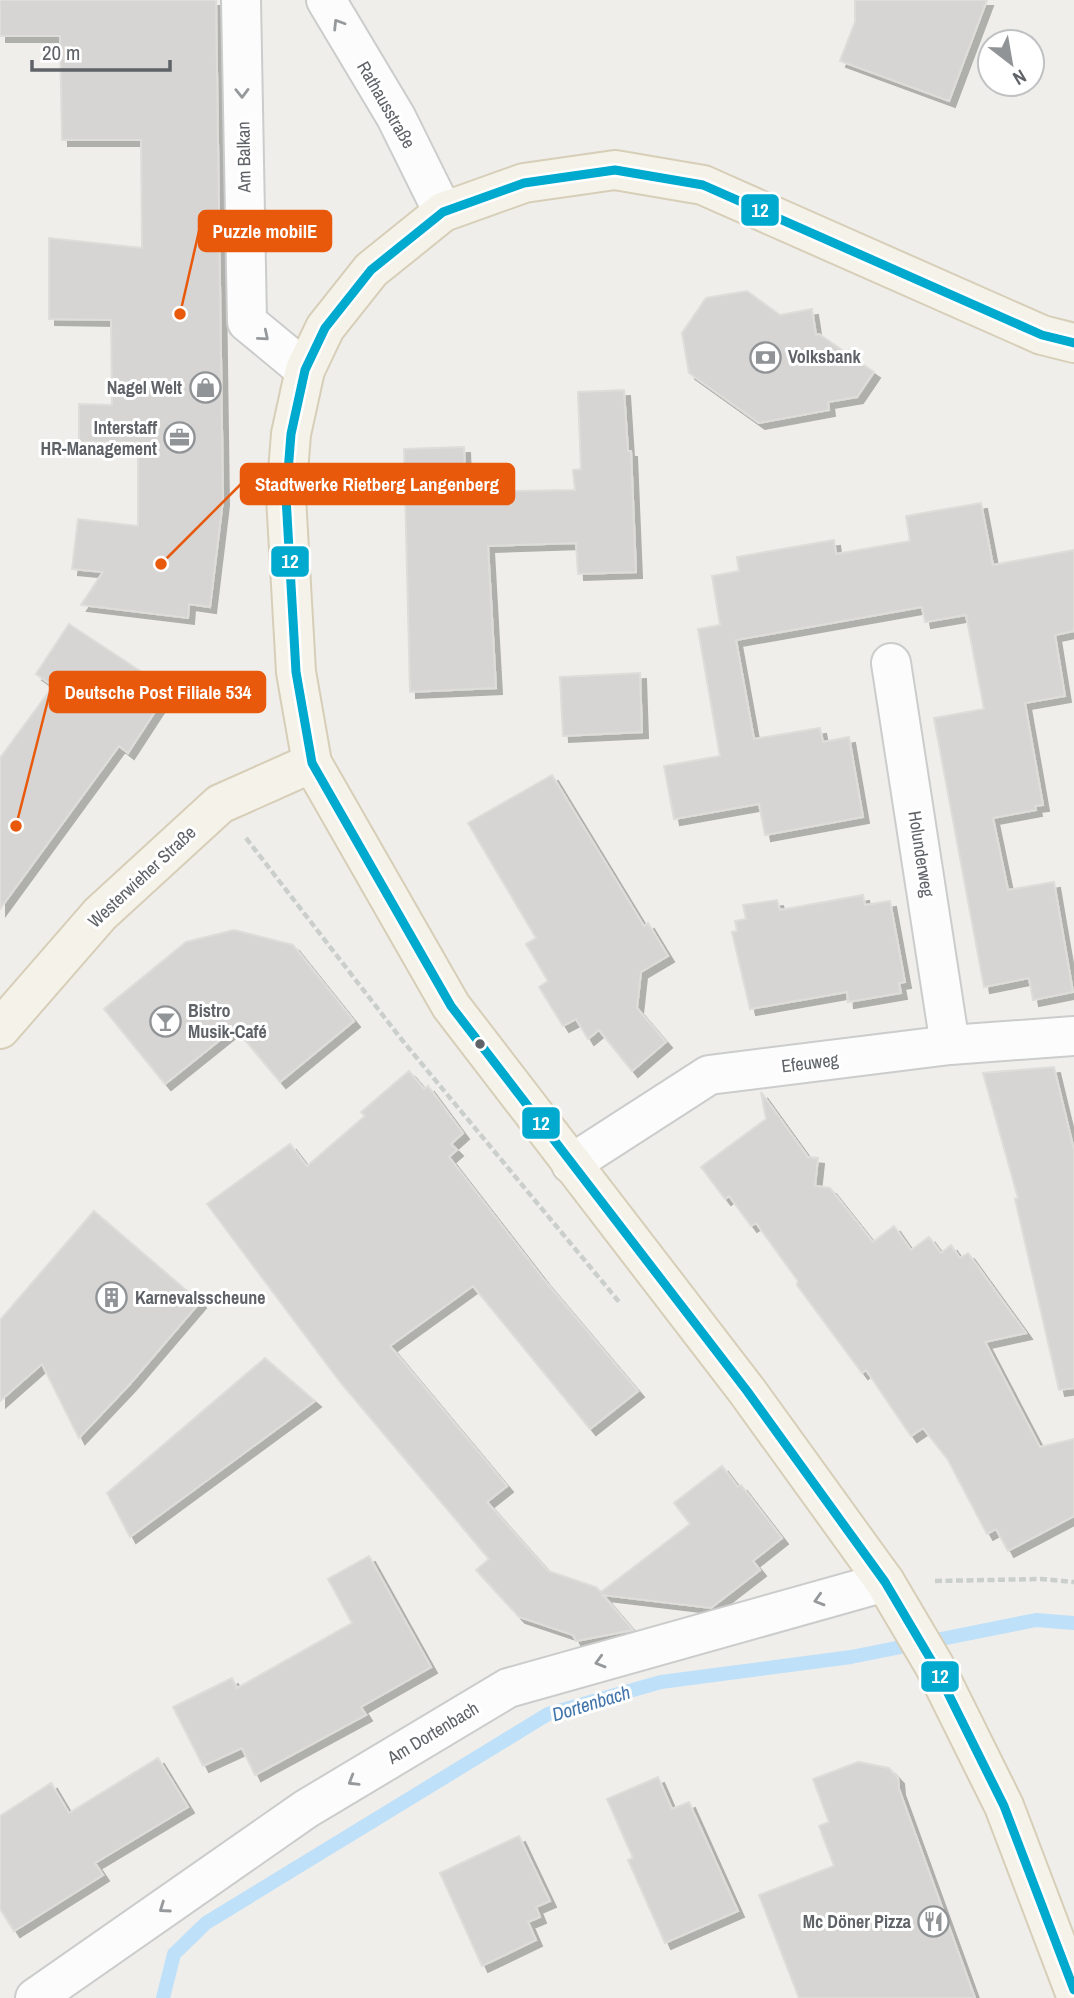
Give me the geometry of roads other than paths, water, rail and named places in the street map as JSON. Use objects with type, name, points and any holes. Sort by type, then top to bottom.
[{"type":"main road","points":[[1074,343],[1042,335],[703,185],[615,170],[524,183],[443,212],[371,270],[325,328],[305,370],[291,434],[286,497],[296,671],[312,763],[451,1006],[747,1391],[885,1582],[910,1622],[1004,1806],[1074,1990]]},
{"type":"main road","name":"Westerwieher Straße","points":[[0,1029],[100,914],[220,804],[312,763]]},
{"type":"street","name":"Am Balkan","points":[[241,0],[247,322],[305,370]]},
{"type":"street","name":"Rathausstraße","points":[[326,0],[396,117],[443,212]]},
{"type":"street","name":"Holunderweg","points":[[891,663],[950,1045]]},
{"type":"street","name":"Efeuweg","points":[[571,1164],[709,1075],[950,1045],[1074,1036]]},
{"type":"street","name":"Am Dortenbach","points":[[35,1998],[306,1810],[508,1688],[885,1582]]},
{"type":"waterway","name":"Dortenbach","points":[[163,1998],[174,1954],[206,1923],[548,1714],[661,1682],[851,1657],[1036,1620],[1074,1623]]},
{"type":"place","name":"Puzzle mobilE","points":[[180,314]]},
{"type":"place","name":"Volksbank","points":[[765,357]]},
{"type":"place","name":"Nagel Welt","points":[[205,388]]},
{"type":"place","name":"Interstaff HR-Management","points":[[180,438]]},
{"type":"place","name":"Stadtwerke Rietberg Langenberg","points":[[161,564]]},
{"type":"place","name":"Deutsche Post Filiale 534","points":[[16,826]]},
{"type":"place","name":"Bistro Musik-Café","points":[[165,1021]]},
{"type":"place","name":"Karnevalsscheune","points":[[112,1298]]},
{"type":"place","name":"Mc Döner Pizza","points":[[934,1922]]}]
